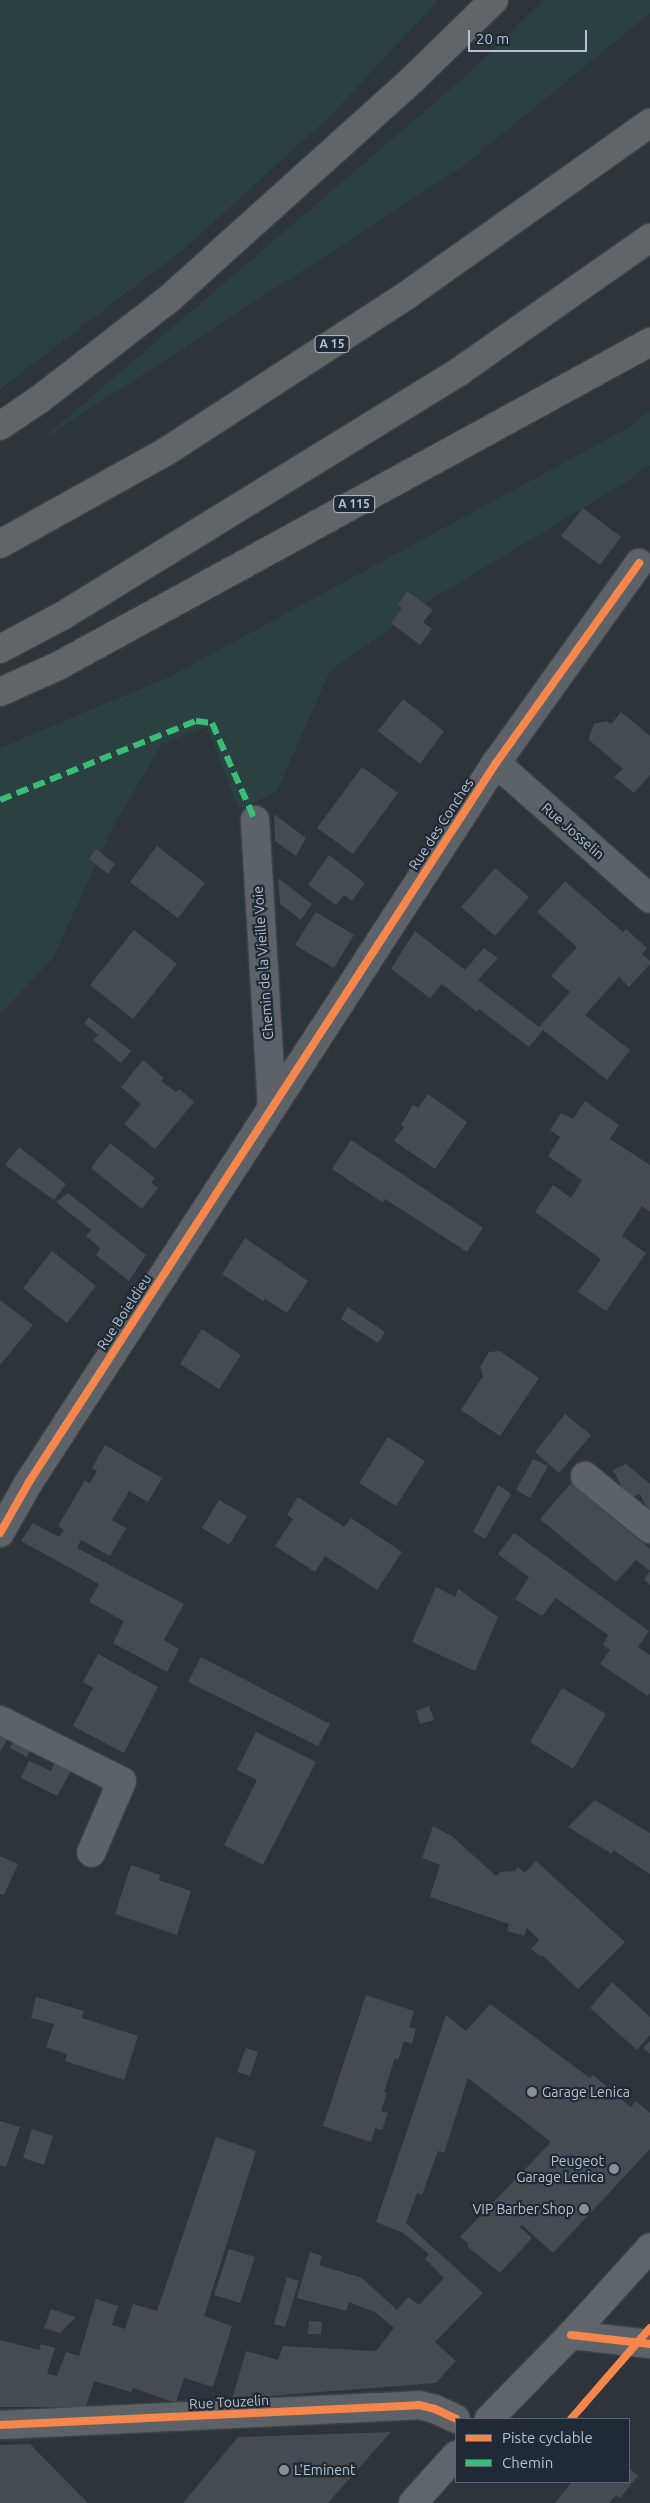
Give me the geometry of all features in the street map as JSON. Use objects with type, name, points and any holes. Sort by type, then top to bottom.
[{"type":"highway","points":[[0,426],[40,399],[170,298],[413,79],[494,0]]},
{"type":"highway","name":"A 15","points":[[0,544],[176,445],[407,294],[650,123]]},
{"type":"highway","points":[[0,649],[62,616],[460,371],[650,238]]},
{"type":"highway","name":"A 115","points":[[0,692],[58,666],[650,342]]},
{"type":"main road","points":[[491,2418],[571,2335],[650,2248]]},
{"type":"main road","points":[[413,2503],[455,2456]]},
{"type":"street","name":"Rue des Conches","points":[[272,1105],[496,763],[639,563]]},
{"type":"street","name":"Rue Josselin","points":[[496,763],[650,899]]},
{"type":"street","name":"Chemin de la Vieille Voie","points":[[255,820],[272,1105]]},
{"type":"street","name":"Rue Boieldieu","points":[[0,1533],[29,1482],[272,1105]]},
{"type":"street","points":[[585,1476],[650,1529]]},
{"type":"street","points":[[0,1720],[122,1781],[91,1853]]},
{"type":"street","points":[[571,2335],[650,2344]]},
{"type":"street","name":"Rue Touzelin","points":[[0,2425],[419,2406],[455,2419]]},
{"type":"green space","points":[[0,0],[439,0],[330,116],[183,250],[0,389]]},
{"type":"green space","points":[[543,0],[650,0],[650,13],[462,167],[39,442],[468,74]]},
{"type":"green space","points":[[650,411],[650,465],[626,482],[424,604],[330,671],[277,791],[239,810],[207,727],[162,744],[113,827],[53,958],[0,1014],[0,748],[171,676],[624,430]]},
{"type":"building","points":[[583,508],[621,537],[600,565],[561,536]]},
{"type":"building","points":[[407,591],[433,610],[423,622],[432,629],[420,645],[391,623],[402,608],[398,605]]},
{"type":"building","points":[[403,699],[444,731],[420,764],[378,731]]},
{"type":"building","points":[[621,712],[650,736],[650,775],[634,793],[614,777],[623,769],[589,740],[594,724],[606,721],[611,724]]},
{"type":"building","points":[[362,767],[398,793],[353,854],[317,828]]},
{"type":"building","points":[[274,814],[306,838],[296,856],[275,841]]},
{"type":"building","points":[[157,846],[205,883],[178,918],[130,882]]},
{"type":"building","points":[[96,849],[115,864],[108,874],[89,859]]},
{"type":"building","points":[[329,855],[365,883],[352,901],[344,895],[336,905],[308,885]]},
{"type":"building","points":[[495,868],[529,897],[495,936],[461,907]]},
{"type":"building","points":[[278,878],[312,904],[301,920],[280,904]]},
{"type":"building","points":[[565,881],[623,932],[626,929],[647,948],[642,954],[650,961],[650,964],[629,987],[619,977],[585,1015],[630,1050],[607,1080],[543,1030],[529,1047],[479,1009],[477,1012],[442,984],[430,998],[391,969],[415,931],[465,970],[484,948],[498,958],[478,980],[539,1027],[570,992],[551,976],[577,947],[537,912]]},
{"type":"building","points":[[316,912],[354,935],[334,968],[295,945]]},
{"type":"building","points":[[134,930],[177,964],[133,1019],[90,985]]},
{"type":"building","points":[[89,1017],[131,1051],[121,1063],[93,1040],[98,1035],[84,1023]]},
{"type":"building","points":[[143,1060],[164,1078],[161,1081],[176,1092],[179,1089],[194,1102],[155,1149],[124,1124],[141,1104],[121,1087]]},
{"type":"building","points":[[428,1094],[467,1122],[435,1169],[394,1141],[404,1127],[401,1125],[413,1105],[418,1108]]},
{"type":"building","points":[[585,1101],[619,1125],[610,1139],[650,1165],[650,1212],[642,1206],[622,1236],[646,1253],[606,1311],[578,1292],[601,1259],[535,1212],[553,1185],[571,1198],[582,1180],[548,1156],[560,1137],[550,1130],[561,1113],[573,1119]]},
{"type":"building","points":[[351,1140],[483,1228],[467,1252],[385,1199],[382,1202],[332,1169]]},
{"type":"building","points":[[110,1143],[155,1178],[151,1183],[158,1188],[142,1209],[91,1168]]},
{"type":"building","points":[[19,1147],[66,1184],[54,1200],[5,1165]]},
{"type":"building","points":[[68,1193],[146,1255],[129,1281],[96,1255],[100,1248],[86,1236],[91,1230],[56,1202]]},
{"type":"building","points":[[245,1238],[308,1281],[287,1313],[265,1299],[263,1301],[222,1274]]},
{"type":"building","points":[[52,1251],[96,1286],[67,1323],[23,1288]]},
{"type":"building","points":[[0,1300],[33,1325],[0,1365]]},
{"type":"building","points":[[348,1307],[385,1332],[378,1343],[341,1319]]},
{"type":"building","points":[[202,1329],[241,1355],[219,1389],[180,1364]]},
{"type":"building","points":[[500,1351],[539,1378],[500,1436],[461,1410],[483,1376],[480,1367],[489,1352]]},
{"type":"building","points":[[565,1414],[591,1435],[559,1473],[535,1452]]},
{"type":"building","points":[[388,1437],[425,1461],[396,1506],[359,1483]]},
{"type":"building","points":[[105,1445],[162,1478],[148,1502],[129,1491],[112,1520],[126,1528],[110,1556],[81,1540],[77,1548],[184,1604],[164,1640],[179,1649],[167,1672],[113,1643],[124,1621],[89,1602],[99,1584],[21,1541],[33,1523],[59,1537],[64,1530],[58,1526],[85,1480],[90,1483],[97,1471],[92,1468]]},
{"type":"building","points":[[533,1459],[548,1466],[530,1498],[516,1490]]},
{"type":"building","points":[[626,1464],[650,1484],[650,1515],[640,1494],[628,1499],[613,1470]]},
{"type":"building","points":[[571,1483],[650,1549],[650,1571],[636,1560],[616,1582],[540,1519]]},
{"type":"building","points":[[498,1485],[511,1494],[485,1539],[473,1532]]},
{"type":"building","points":[[298,1497],[344,1527],[351,1518],[402,1552],[377,1590],[325,1556],[315,1572],[275,1546],[293,1519],[287,1515]]},
{"type":"building","points":[[219,1500],[247,1516],[229,1545],[202,1528]]},
{"type":"building","points":[[514,1533],[649,1631],[638,1647],[650,1655],[650,1693],[648,1696],[600,1664],[610,1650],[603,1645],[608,1635],[556,1598],[542,1616],[515,1599],[529,1577],[498,1554]]},
{"type":"building","points":[[650,1571],[650,1585],[644,1579]]},
{"type":"building","points":[[436,1587],[455,1597],[458,1589],[498,1617],[475,1671],[412,1642]]},
{"type":"building","points":[[98,1654],[158,1687],[124,1753],[73,1726],[93,1688],[83,1682]]},
{"type":"building","points":[[201,1657],[330,1724],[318,1746],[188,1682]]},
{"type":"building","points":[[562,1688],[606,1714],[573,1769],[530,1742]]},
{"type":"building","points":[[429,1706],[434,1720],[420,1724],[416,1711]]},
{"type":"building","points":[[256,1732],[316,1762],[263,1865],[224,1845],[257,1780],[237,1770]]},
{"type":"building","points":[[0,1734],[8,1738],[0,1752]]},
{"type":"building","points":[[14,1740],[31,1748],[27,1757],[10,1748]]},
{"type":"building","points":[[29,1761],[51,1771],[55,1761],[72,1769],[57,1796],[21,1778]]},
{"type":"building","points":[[595,1800],[650,1833],[650,1874],[613,1850],[612,1854],[568,1827]]},
{"type":"building","points":[[433,1826],[453,1837],[496,1876],[500,1872],[515,1871],[518,1867],[525,1873],[536,1861],[625,1942],[578,1989],[542,1955],[541,1957],[531,1949],[539,1940],[527,1928],[524,1936],[507,1931],[509,1924],[430,1897],[440,1865],[422,1858]]},
{"type":"building","points":[[0,1856],[18,1864],[4,1895],[0,1894]]},
{"type":"building","points":[[131,1865],[160,1875],[159,1880],[191,1891],[177,1935],[115,1914]]},
{"type":"building","points":[[612,1982],[650,2017],[650,2035],[637,2050],[590,2008]]},
{"type":"building","points":[[366,1995],[414,2011],[409,2027],[416,2029],[412,2044],[404,2041],[398,2060],[395,2058],[384,2092],[387,2093],[381,2111],[388,2113],[382,2130],[375,2128],[371,2142],[323,2126]]},
{"type":"building","points":[[36,1997],[84,2011],[82,2018],[138,2036],[124,2080],[65,2061],[67,2054],[46,2047],[54,2024],[31,2018]]},
{"type":"building","points":[[490,2004],[590,2078],[593,2075],[631,2107],[636,2101],[650,2113],[650,2149],[553,2253],[522,2225],[520,2227],[532,2238],[500,2273],[467,2246],[469,2244],[460,2237],[551,2142],[468,2078],[444,2153],[438,2151],[422,2195],[417,2193],[406,2223],[483,2293],[435,2342],[456,2361],[436,2383],[232,2399],[246,2351],[278,2360],[283,2346],[376,2351],[394,2328],[375,2312],[349,2302],[346,2311],[297,2298],[310,2252],[322,2256],[319,2265],[362,2278],[397,2310],[408,2297],[419,2305],[444,2278],[425,2259],[429,2254],[403,2233],[376,2222],[446,2015],[466,2031]]},
{"type":"building","points":[[650,2041],[650,2054],[643,2048]]},
{"type":"building","points":[[246,2048],[258,2052],[250,2076],[237,2072]]},
{"type":"building","points":[[0,2121],[20,2127],[6,2167],[0,2165]]},
{"type":"building","points":[[32,2129],[53,2136],[44,2165],[23,2158]]},
{"type":"building","points":[[216,2137],[256,2151],[204,2316],[232,2326],[213,2387],[184,2378],[176,2403],[133,2388],[131,2392],[94,2381],[86,2407],[0,2407],[0,2340],[39,2350],[41,2344],[55,2348],[47,2374],[57,2376],[66,2352],[79,2356],[96,2299],[118,2306],[112,2325],[125,2329],[133,2304],[157,2311]]},
{"type":"building","points":[[229,2249],[255,2257],[240,2303],[214,2295]]},
{"type":"building","points":[[287,2277],[299,2281],[285,2327],[274,2324]]},
{"type":"building","points":[[51,2309],[76,2317],[60,2333],[44,2328]]},
{"type":"building","points":[[309,2321],[322,2322],[321,2334],[308,2334]]},
{"type":"building","name":"L'Eminent","points":[[391,2432],[328,2503],[183,2503],[238,2437]]},
{"type":"building","points":[[30,2444],[88,2503],[0,2503],[0,2445]]},
{"type":"building","points":[[630,2469],[638,2476],[620,2498],[616,2495],[609,2503],[555,2503],[571,2483],[630,2483]]},
{"type":"marked path","points":[[0,800],[196,721],[212,723],[255,820]]},
{"type":"cycle path","points":[[0,1533],[29,1482],[496,763],[639,563]]},
{"type":"cycle path","points":[[572,2418],[650,2328]]},
{"type":"cycle path","points":[[571,2335],[650,2344]]},
{"type":"cycle path","points":[[0,2425],[419,2405],[435,2409],[455,2419]]},
{"type":"place","name":"Garage Lenica","points":[[532,2092]]},
{"type":"place","name":"Peugeot Garage Lenica","points":[[614,2169]]},
{"type":"place","name":"VIP Barber Shop","points":[[584,2209]]},
{"type":"place","name":"L'Eminent","points":[[284,2470]]}]
